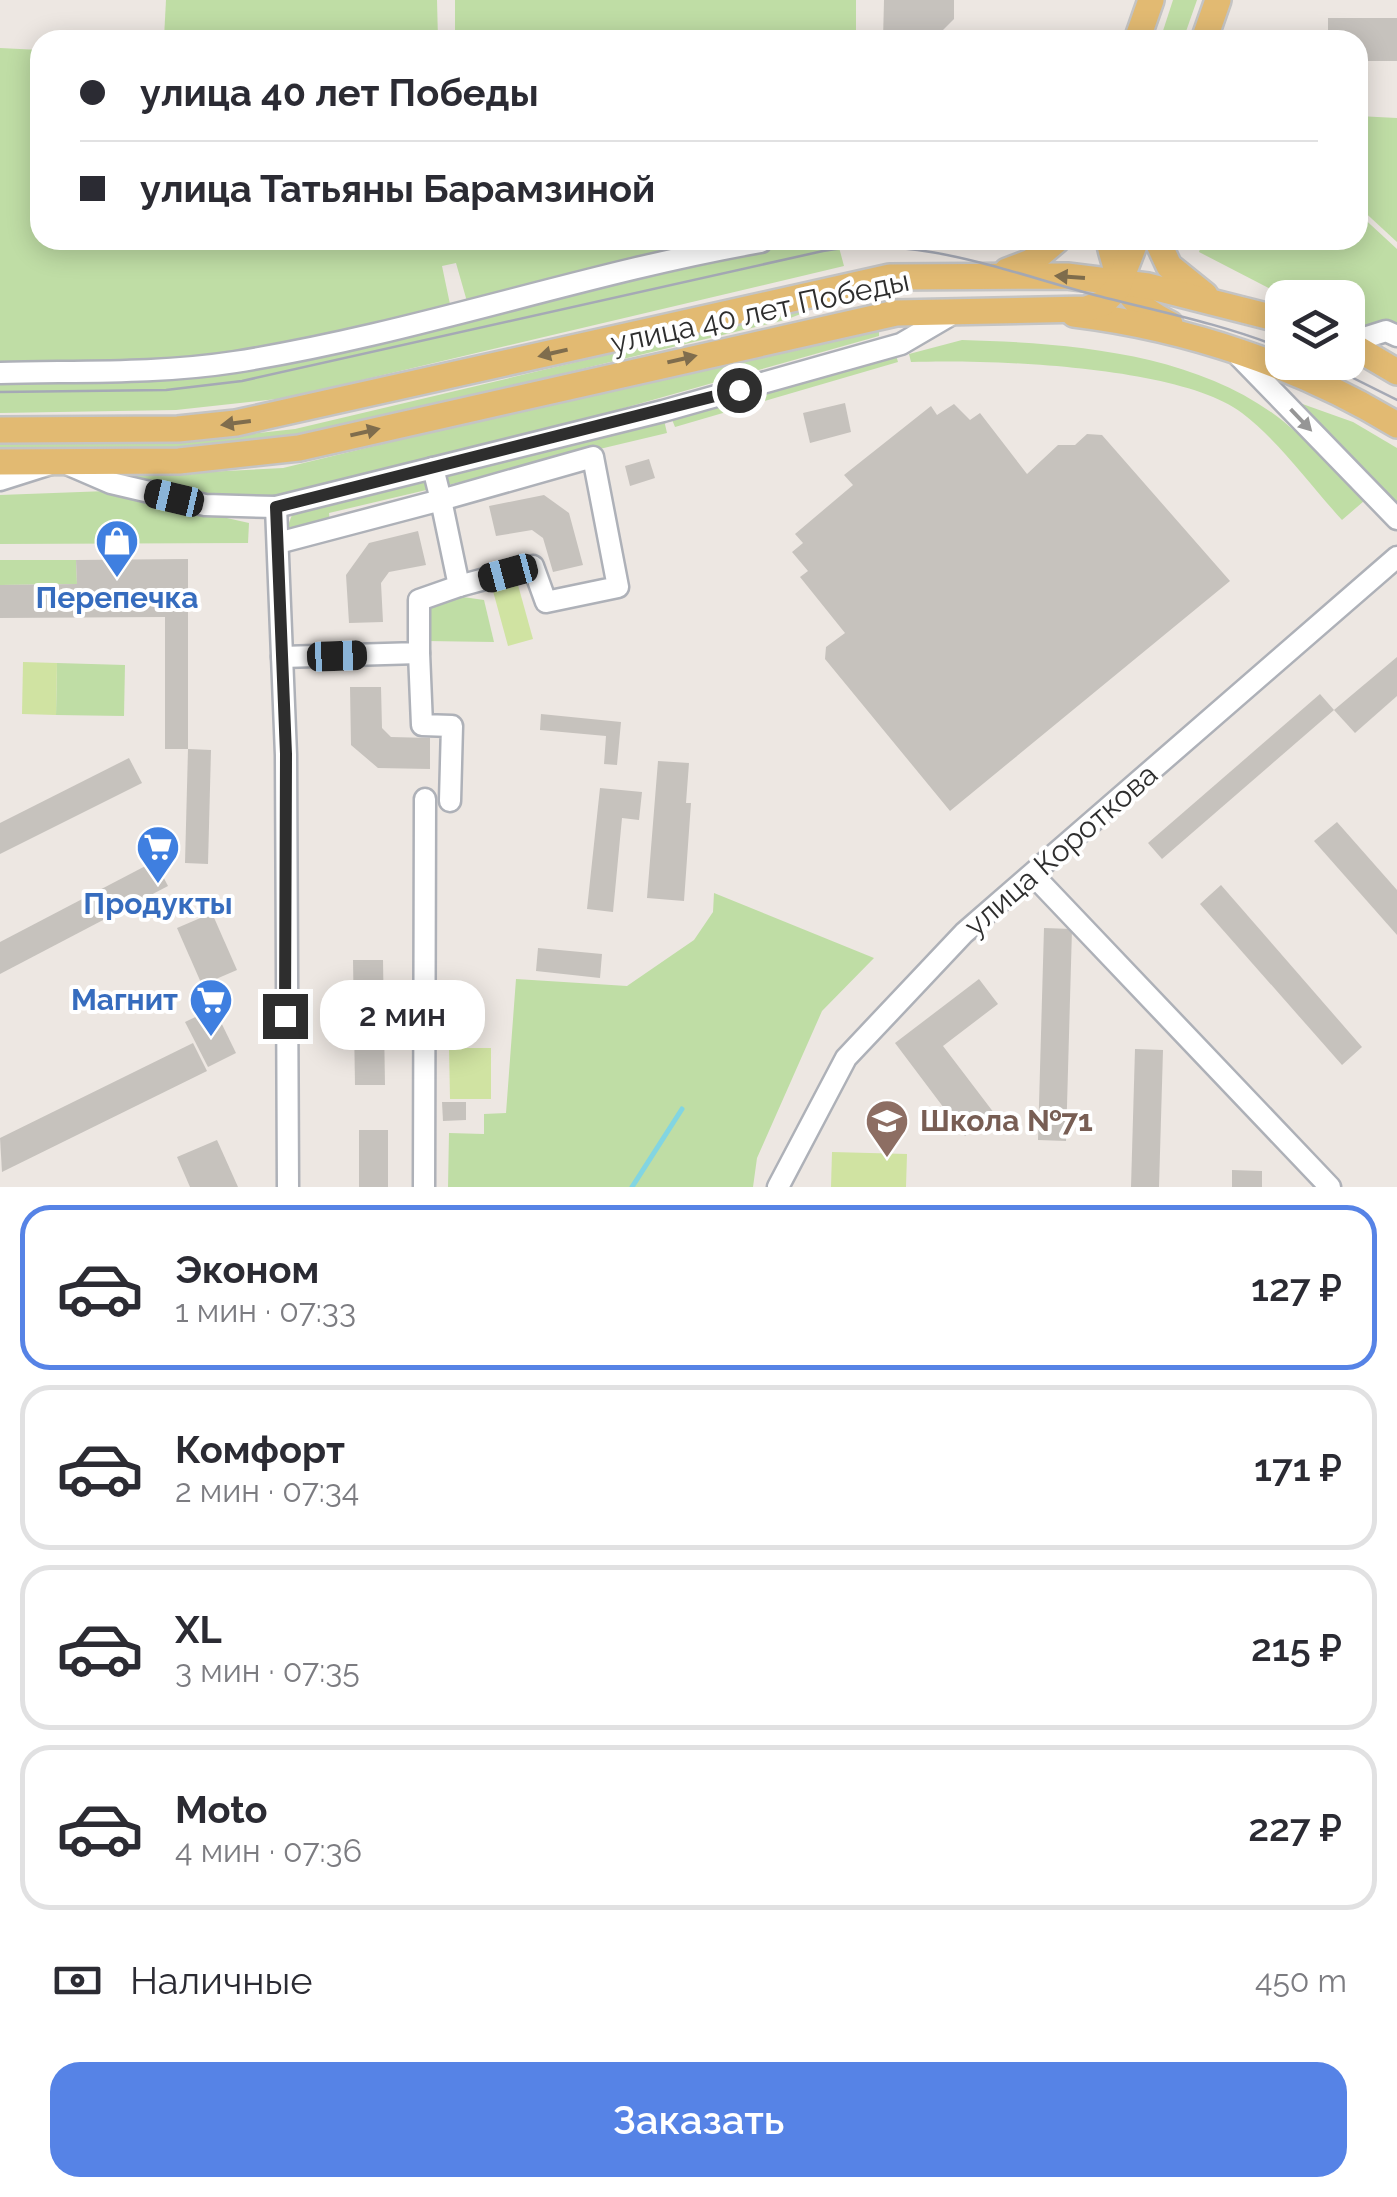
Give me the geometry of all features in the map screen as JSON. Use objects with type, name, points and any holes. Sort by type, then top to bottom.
[{"type":"main road","points":[[1140,30],[1151,0]]},
{"type":"main road","points":[[1208,30],[1218,0]]},
{"type":"main road","points":[[992,274],[1031,262],[1046,250]]},
{"type":"main road","points":[[1112,250],[1121,282],[1149,314],[1333,386],[1397,426]]},
{"type":"main road","points":[[1060,312],[1102,302],[1121,282],[1132,250]]},
{"type":"main road","points":[[1162,250],[1169,266],[1213,300]]},
{"type":"main road","name":"улица 40 лет Победы","points":[[0,430],[178,429],[236,423],[808,292],[890,277],[992,274],[1121,282],[1265,315]]},
{"type":"main road","points":[[808,292],[816,328]]},
{"type":"main road","points":[[962,308],[1060,312],[1144,326],[1233,350]]},
{"type":"main road","name":"улица 40 лет Победы","points":[[0,462],[179,461],[299,448],[816,328],[896,313],[962,308]]},
{"type":"main road","points":[[1233,350],[1246,309]]},
{"type":"main road","points":[[1365,353],[1397,372]]},
{"type":"street","points":[[0,372],[177,369],[237,362],[366,336],[727,250]]},
{"type":"street","name":"улица 40 лет Победы","points":[[0,480],[60,462],[110,483],[205,505],[276,507],[664,411],[902,344],[962,308]]},
{"type":"street","points":[[1365,338],[1386,331],[1397,336]]},
{"type":"street","points":[[1233,350],[1397,519]]},
{"type":"street","points":[[278,543],[593,457],[618,587],[546,602],[534,566],[420,600],[422,726],[452,726],[450,801]]},
{"type":"street","points":[[433,468],[459,586]]},
{"type":"street","points":[[276,507],[282,657],[288,1187]]},
{"type":"street","name":"улица Короткова","points":[[778,1187],[846,1058],[964,934],[1397,557]]},
{"type":"street","points":[[282,657],[419,654]]},
{"type":"street","points":[[424,1187],[425,799]]},
{"type":"street","points":[[1034,876],[1330,1187]]},
{"type":"green space","points":[[166,0],[437,0],[438,30],[164,30]]},
{"type":"green space","points":[[455,0],[856,0],[856,30],[455,30]]},
{"type":"green space","points":[[1173,0],[1197,0],[1186,30],[1163,30]]},
{"type":"green space","points":[[0,48],[30,50],[30,250],[690,250],[468,305],[456,263],[442,266],[451,309],[298,345],[176,362],[0,365]]},
{"type":"green space","points":[[1368,117],[1397,118],[1397,242],[1368,215]]},
{"type":"green space","points":[[1368,222],[1397,249],[1397,330],[1365,332],[1365,280],[1265,280],[1265,286],[1200,250],[1368,250]]},
{"type":"green space","points":[[758,250],[840,250],[844,266],[286,398],[176,410],[0,413],[0,379],[176,378]]},
{"type":"green space","points":[[804,308],[806,312],[785,320],[296,438],[177,451],[0,452],[0,442],[176,442],[295,429]]},
{"type":"green space","points":[[879,331],[879,336],[426,464],[264,499],[189,492],[127,476],[283,468],[743,357]]},
{"type":"green space","points":[[962,340],[1087,349],[1171,366],[1211,380],[1249,398],[1283,421],[1364,501],[1342,520],[1281,450],[1242,413],[1213,397],[1176,385],[1131,375],[1034,364],[911,362],[909,354]]},
{"type":"green space","points":[[896,355],[898,362],[675,427],[671,417]]},
{"type":"green space","points":[[1294,401],[1353,422],[1397,448],[1397,504]]},
{"type":"green space","points":[[664,420],[667,433],[329,513],[330,523],[286,531],[293,512]]},
{"type":"green space","points":[[107,491],[249,523],[248,543],[0,544],[0,495]]},
{"type":"green space","points":[[0,560],[76,560],[77,584],[0,585]]},
{"type":"green space","points":[[518,585],[533,639],[508,646],[493,591]]},
{"type":"green space","points":[[463,597],[484,600],[494,642],[426,641],[427,605]]},
{"type":"green space","points":[[23,662],[57,663],[56,715],[22,714]]},
{"type":"green space","points":[[57,663],[125,665],[124,716],[56,715]]},
{"type":"green space","points":[[714,893],[874,958],[822,1011],[757,1158],[753,1187],[448,1187],[449,1133],[484,1134],[484,1114],[506,1113],[516,979],[627,986],[694,940],[713,912]]},
{"type":"green space","points":[[449,1048],[491,1048],[491,1099],[450,1099]]},
{"type":"green space","points":[[832,1152],[907,1154],[906,1187],[831,1187]]},
{"type":"building","points":[[884,0],[954,0],[954,19],[943,30],[883,30]]},
{"type":"building","points":[[1328,18],[1397,18],[1397,61],[1368,61],[1368,30],[1328,30]]},
{"type":"building","points":[[845,403],[851,432],[810,443],[803,413]]},
{"type":"building","points":[[954,404],[970,420],[980,413],[1027,474],[1058,445],[1075,445],[1087,434],[1102,435],[1230,581],[950,811],[825,659],[826,647],[845,633],[800,577],[808,571],[792,552],[803,543],[795,534],[853,485],[844,475],[931,406],[937,415]]},
{"type":"building","points":[[649,459],[655,478],[630,486],[625,466]]},
{"type":"building","points":[[544,495],[569,513],[583,565],[553,572],[543,538],[532,530],[496,536],[489,506]]},
{"type":"building","points":[[418,531],[426,565],[389,572],[381,583],[383,622],[349,623],[346,575],[369,543]]},
{"type":"building","points":[[188,559],[188,749],[165,749],[165,617],[0,618],[0,585],[77,584],[76,560]]},
{"type":"building","points":[[1397,657],[1397,696],[1355,733],[1334,710]]},
{"type":"building","points":[[350,687],[381,687],[382,728],[391,737],[430,738],[430,769],[378,768],[351,745]]},
{"type":"building","points":[[1320,694],[1334,710],[1162,859],[1148,843]]},
{"type":"building","points":[[541,714],[621,722],[617,765],[604,764],[606,736],[540,730]]},
{"type":"building","points":[[188,749],[211,750],[208,864],[185,863]]},
{"type":"building","points":[[129,758],[142,783],[0,854],[0,823]]},
{"type":"building","points":[[658,761],[689,763],[686,803],[691,803],[684,901],[647,898]]},
{"type":"building","points":[[600,788],[642,792],[639,820],[622,818],[613,912],[587,909]]},
{"type":"building","points":[[1337,822],[1397,890],[1397,935],[1314,841]]},
{"type":"building","points":[[155,861],[168,886],[0,974],[0,942]]},
{"type":"building","points":[[1221,885],[1362,1047],[1342,1065],[1200,904]]},
{"type":"building","points":[[212,913],[237,970],[202,985],[177,928]]},
{"type":"building","points":[[1044,928],[1072,929],[1066,1141],[1038,1140]]},
{"type":"building","points":[[538,948],[602,954],[600,978],[536,971]]},
{"type":"building","points":[[353,960],[383,960],[385,1085],[355,1085]]},
{"type":"building","points":[[979,979],[998,1004],[943,1046],[994,1113],[965,1136],[895,1043]]},
{"type":"building","name":"Магнит","points":[[214,1008],[236,1053],[208,1067],[185,1022]]},
{"type":"building","points":[[193,1043],[207,1071],[2,1172],[0,1138]]},
{"type":"building","points":[[1135,1049],[1163,1050],[1159,1187],[1131,1187]]},
{"type":"building","points":[[442,1102],[466,1102],[466,1120],[443,1121]]},
{"type":"building","points":[[359,1130],[388,1130],[388,1187],[359,1187]]},
{"type":"building","points":[[217,1140],[238,1187],[190,1187],[177,1157]]},
{"type":"building","points":[[1232,1170],[1262,1171],[1262,1187],[1232,1187]]},
{"type":"waterway","points":[[632,1187],[682,1109]]},
{"type":"tram line","points":[[0,392],[166,390],[242,381],[832,250]]},
{"type":"tram line","points":[[912,250],[966,259],[1265,342]]},
{"type":"tram line","points":[[1357,380],[1397,400]]},
{"type":"place","name":"Перепечка","points":[[117,579]]},
{"type":"place","name":"Продукты","points":[[158,885]]},
{"type":"place","name":"Магнит","points":[[211,1038]]},
{"type":"place","name":"Школа №71","points":[[887,1159]]},
{"type":"route","points":[[285,1016],[286,754],[276,507],[739,390]]}]
